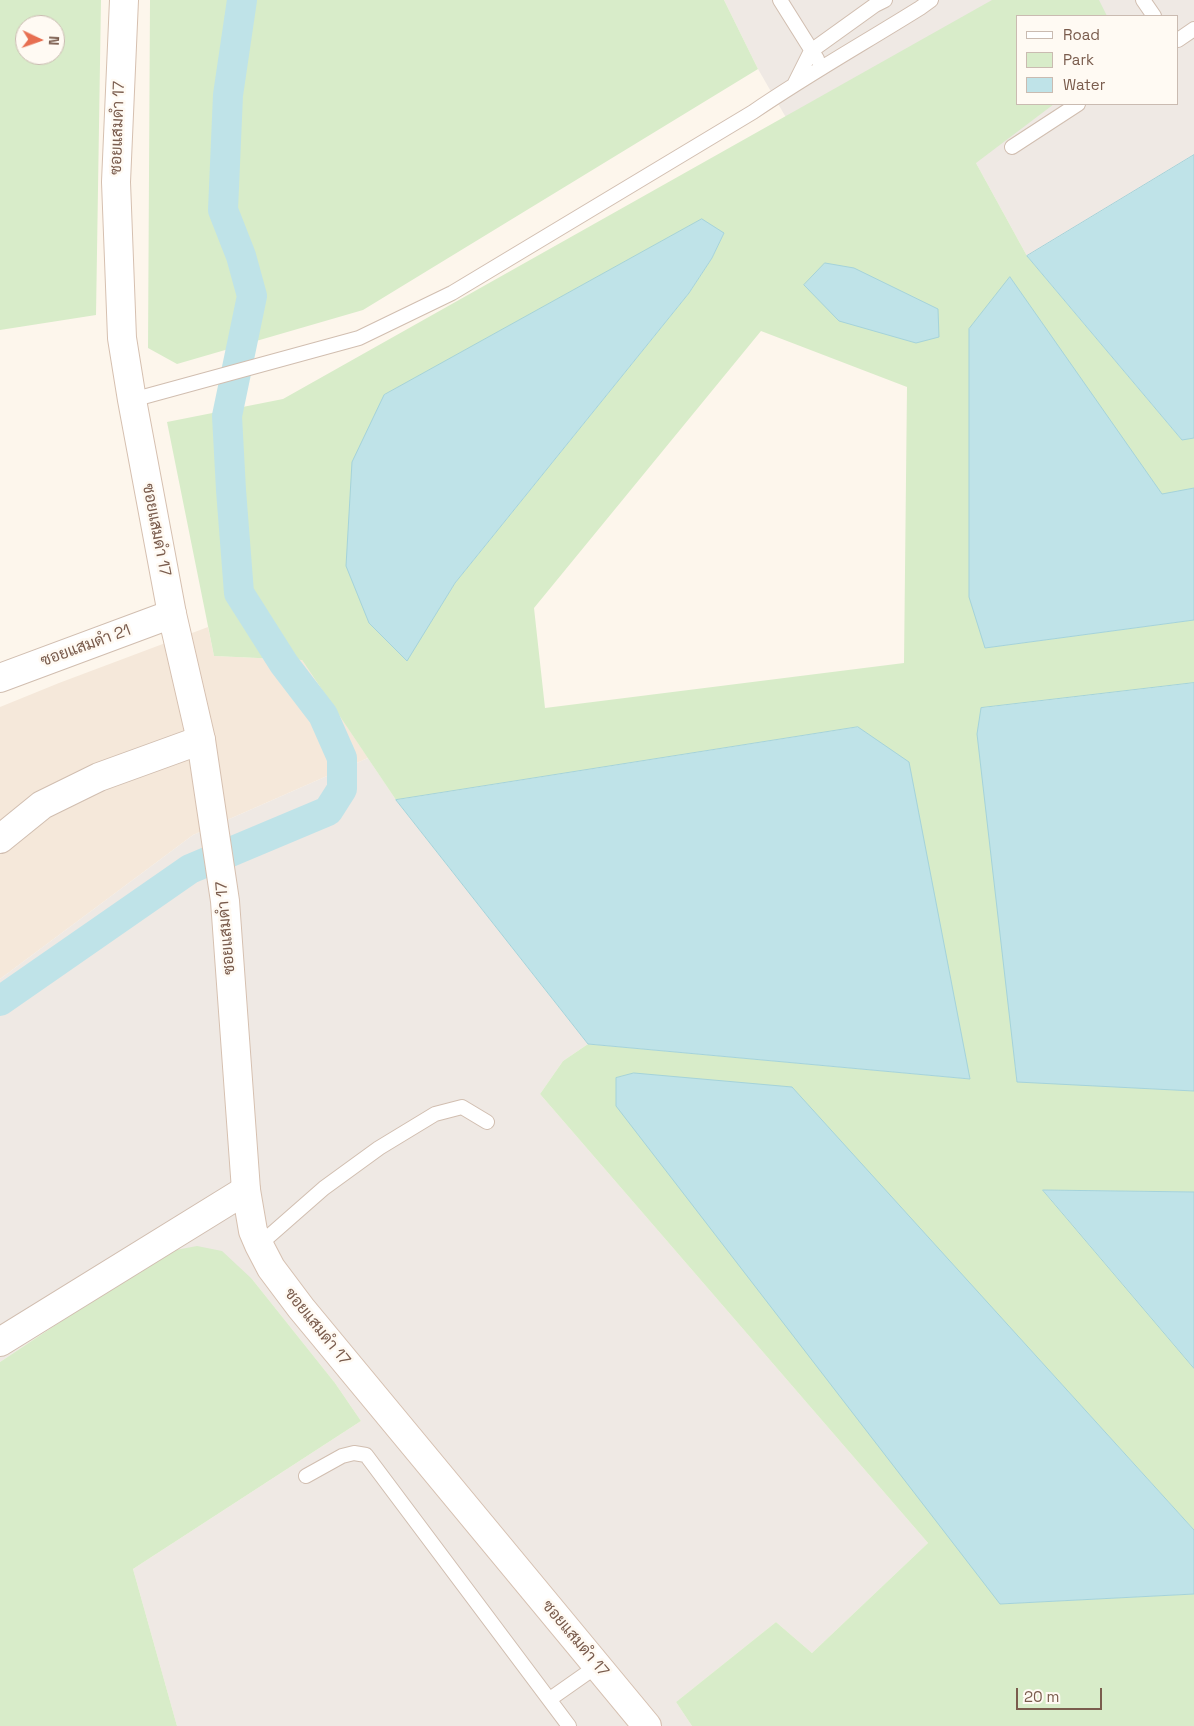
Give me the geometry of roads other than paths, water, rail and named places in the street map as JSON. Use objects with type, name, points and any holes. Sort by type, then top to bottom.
[{"type":"street","name":"ซอยแสมดำ 17","points":[[124,0],[116,182],[122,338],[172,614],[201,740],[225,901],[246,1190],[253,1231],[271,1268],[301,1308],[647,1726]]},
{"type":"street","name":"ซอยแสมดำ 21","points":[[0,678],[172,614]]},
{"type":"street","points":[[0,839],[42,805],[99,777],[201,740]]},
{"type":"street","points":[[0,1342],[246,1190]]},
{"type":"lane","points":[[780,0],[823,68]]},
{"type":"lane","points":[[795,83],[811,51],[875,5],[885,0]]},
{"type":"lane","points":[[132,400],[359,338],[452,293],[753,112],[795,83],[823,68],[931,0]]},
{"type":"lane","points":[[1143,0],[1153,15]]},
{"type":"lane","points":[[1179,39],[1194,29]]},
{"type":"lane","points":[[1012,147],[1076,105]]},
{"type":"lane","points":[[259,1245],[324,1188],[379,1148],[435,1114],[462,1107],[487,1122]]},
{"type":"lane","points":[[306,1476],[342,1456],[354,1452],[366,1455],[569,1726]]},
{"type":"lane","points":[[550,1699],[597,1666]]},
{"type":"water","points":[[1194,155],[1194,438],[1182,440],[1027,256]]},
{"type":"water","points":[[702,219],[724,233],[712,258],[689,293],[455,583],[407,661],[369,623],[346,566],[352,462],[384,395]]},
{"type":"water","points":[[825,263],[854,268],[938,309],[939,337],[916,343],[839,321],[804,285]]},
{"type":"water","points":[[1010,277],[1162,494],[1194,488],[1194,620],[985,648],[969,597],[969,329]]},
{"type":"water","points":[[1194,683],[1194,1091],[1017,1082],[977,734],[981,708]]},
{"type":"water","points":[[858,727],[909,762],[970,1079],[588,1044],[396,800]]},
{"type":"water","points":[[634,1073],[792,1087],[1194,1530],[1194,1594],[1000,1604],[616,1106],[616,1078]]},
{"type":"water","points":[[1043,1190],[1194,1192],[1194,1368]]},
{"type":"waterway","points":[[0,1001],[190,869],[328,811],[342,789],[342,758],[323,715],[284,664],[239,593],[227,416],[252,296],[241,256],[223,210],[228,95],[242,0]]}]
